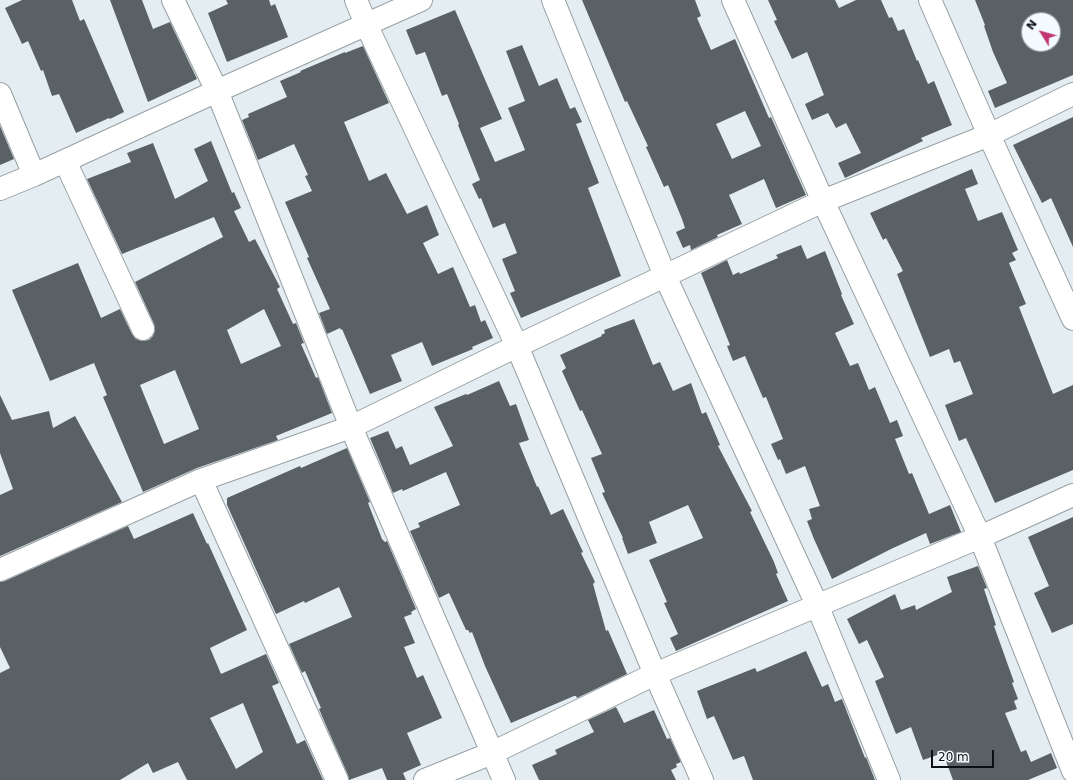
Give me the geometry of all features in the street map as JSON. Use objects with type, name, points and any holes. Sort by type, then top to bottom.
[{"type":"street","points":[[173,0],[217,91],[351,427],[504,780]]},
{"type":"street","points":[[356,0],[517,346],[655,674],[702,780]]},
{"type":"street","points":[[0,189],[66,161],[217,91],[421,0]]},
{"type":"street","points":[[553,0],[665,276],[817,605],[889,780]]},
{"type":"street","points":[[733,0],[823,201],[980,537],[1073,770]]},
{"type":"street","points":[[930,0],[988,135],[1073,319]]},
{"type":"street","points":[[0,94],[34,175]]},
{"type":"street","points":[[0,570],[201,480],[351,427],[517,346],[823,201],[988,135],[1073,94]]},
{"type":"street","points":[[66,161],[142,330]]},
{"type":"street","points":[[201,480],[337,780]]},
{"type":"street","points":[[425,780],[492,753],[655,674],[980,537],[1073,495]]},
{"type":"building","points":[[22,0],[72,0],[80,21],[84,19],[124,112],[76,133],[59,94],[52,96],[43,70],[41,71],[28,41],[22,44],[5,8]]},
{"type":"building","points":[[110,0],[142,0],[153,29],[170,22],[197,79],[148,102]]},
{"type":"building","points":[[226,0],[269,0],[271,6],[275,4],[288,37],[227,62],[208,13],[228,4]]},
{"type":"building","points":[[582,0],[695,0],[701,16],[697,18],[711,50],[735,39],[769,118],[771,117],[806,195],[776,208],[764,179],[729,195],[742,224],[717,235],[718,237],[691,250],[690,245],[683,248],[676,232],[685,228],[682,219],[668,185],[664,187],[646,147],[648,146],[627,101],[625,102]],"holes":[[[745,111],[761,146],[732,159],[716,124]]]},
{"type":"building","points":[[768,0],[835,0],[839,8],[856,0],[881,0],[889,18],[892,17],[898,31],[904,29],[928,84],[934,81],[952,125],[921,138],[923,141],[845,178],[838,163],[861,153],[846,123],[836,128],[828,113],[812,120],[805,104],[824,95],[807,52],[792,59],[774,21],[777,20]]},
{"type":"building","points":[[975,0],[1073,0],[1073,75],[995,108],[988,91],[1007,83],[993,52],[984,26],[985,25]]},
{"type":"building","points":[[455,10],[502,119],[480,128],[495,162],[525,150],[508,108],[525,101],[506,51],[522,45],[539,86],[557,78],[570,109],[575,107],[582,122],[576,124],[599,183],[588,188],[621,276],[521,318],[510,293],[515,291],[502,259],[517,253],[505,223],[493,228],[481,198],[479,199],[472,184],[480,180],[447,94],[442,96],[425,52],[416,55],[406,30]]},
{"type":"building","points":[[363,46],[389,103],[344,122],[369,181],[386,173],[407,214],[427,205],[439,235],[423,243],[438,274],[453,267],[470,307],[475,305],[481,322],[485,320],[493,338],[472,347],[473,349],[432,366],[422,342],[391,355],[402,381],[370,394],[342,329],[341,330],[340,328],[327,334],[319,313],[330,309],[307,258],[309,257],[285,202],[312,191],[305,176],[308,175],[294,144],[258,160],[242,120],[249,117],[248,114],[287,97],[280,81],[345,52]]},
{"type":"building","points":[[1073,117],[1073,247],[1051,198],[1042,203],[1013,145]]},
{"type":"building","points":[[0,126],[14,159],[0,165]]},
{"type":"building","points":[[211,141],[232,193],[234,192],[241,208],[234,211],[249,242],[255,239],[280,287],[277,289],[293,324],[296,323],[304,343],[301,344],[316,378],[318,377],[332,413],[276,436],[278,440],[197,468],[143,492],[103,397],[107,395],[94,363],[50,381],[12,290],[78,263],[101,318],[120,309],[136,339],[142,341],[149,340],[153,336],[155,330],[154,324],[135,282],[223,237],[214,217],[122,254],[87,179],[131,162],[127,153],[153,143],[175,199],[208,181],[194,149]],"holes":[[[264,309],[281,346],[241,364],[227,330]],[[175,370],[199,429],[164,444],[140,385]]]},
{"type":"building","points":[[972,169],[978,184],[965,189],[978,221],[1002,212],[1018,250],[1012,253],[1016,260],[1009,263],[1026,304],[1019,307],[1053,394],[1073,385],[1073,470],[995,503],[966,438],[959,441],[945,405],[973,394],[960,361],[954,363],[949,349],[930,357],[897,274],[903,271],[886,238],[883,240],[870,213]]},
{"type":"building","points":[[801,245],[807,259],[825,251],[842,294],[841,295],[854,324],[835,333],[850,366],[858,363],[869,390],[875,387],[890,423],[897,420],[903,436],[895,439],[909,474],[912,473],[929,514],[950,505],[961,532],[930,544],[926,533],[832,579],[807,521],[812,519],[809,509],[820,506],[805,466],[786,474],[780,459],[778,460],[771,444],[783,439],[766,397],[763,398],[745,356],[733,361],[727,346],[730,345],[701,273],[727,260],[733,275],[739,272],[740,274],[778,258],[776,255]]},
{"type":"building","points":[[634,319],[653,365],[660,362],[673,391],[691,383],[702,414],[706,412],[720,445],[718,446],[752,511],[750,512],[774,562],[778,573],[776,574],[788,601],[676,651],[670,638],[678,634],[664,603],[667,602],[649,560],[703,538],[688,505],[649,522],[657,543],[628,554],[623,538],[602,493],[605,492],[591,458],[602,454],[562,371],[566,368],[560,355],[602,336],[601,335],[605,333],[604,330]]},
{"type":"building","points":[[499,381],[510,406],[516,404],[529,440],[519,443],[537,487],[538,486],[551,515],[563,509],[583,552],[581,553],[595,582],[593,584],[606,631],[608,630],[627,674],[577,698],[574,696],[511,723],[485,666],[472,632],[470,633],[466,630],[449,593],[439,598],[410,531],[420,527],[418,523],[460,505],[446,472],[403,491],[402,489],[393,493],[370,438],[388,431],[396,449],[402,446],[410,465],[453,446],[434,407]]},
{"type":"building","points":[[0,395],[12,420],[49,411],[53,428],[75,416],[122,502],[0,556],[0,495],[13,489],[0,453]]},
{"type":"building","points":[[347,448],[370,502],[368,503],[382,539],[385,542],[387,541],[416,609],[411,612],[412,614],[404,617],[415,643],[404,647],[417,678],[423,675],[442,718],[407,733],[421,765],[403,773],[406,780],[387,780],[382,768],[349,780],[319,709],[321,708],[305,671],[302,673],[289,644],[352,617],[339,587],[305,603],[304,601],[276,614],[227,505],[227,498],[300,466],[301,468]]},
{"type":"building","points":[[193,513],[247,630],[210,648],[221,674],[266,654],[279,683],[272,686],[297,744],[305,740],[323,780],[187,780],[178,762],[153,773],[148,763],[120,780],[0,780],[0,673],[10,668],[0,647],[0,582],[128,526],[134,539]],"holes":[[[243,703],[263,752],[236,769],[210,718]]]},
{"type":"building","points":[[1073,517],[1073,624],[1052,633],[1034,593],[1049,586],[1028,537]]},
{"type":"building","points":[[978,566],[987,588],[984,589],[996,625],[994,626],[1014,682],[1012,683],[1018,699],[1014,701],[1017,709],[1005,713],[1021,752],[1026,750],[1031,762],[1051,753],[1057,768],[1028,780],[953,780],[943,753],[923,760],[911,727],[896,734],[875,681],[884,677],[867,640],[859,644],[847,619],[895,594],[901,610],[915,605],[916,610],[952,592],[947,577]]},
{"type":"building","points":[[806,651],[822,687],[828,684],[835,702],[842,699],[875,780],[753,780],[744,756],[733,760],[714,716],[707,719],[697,691],[755,668],[757,672]]},
{"type":"building","points":[[616,707],[624,723],[654,710],[667,739],[670,738],[681,762],[676,764],[677,767],[671,770],[676,780],[539,780],[532,765],[557,754],[555,750],[594,732],[588,720]]}]
